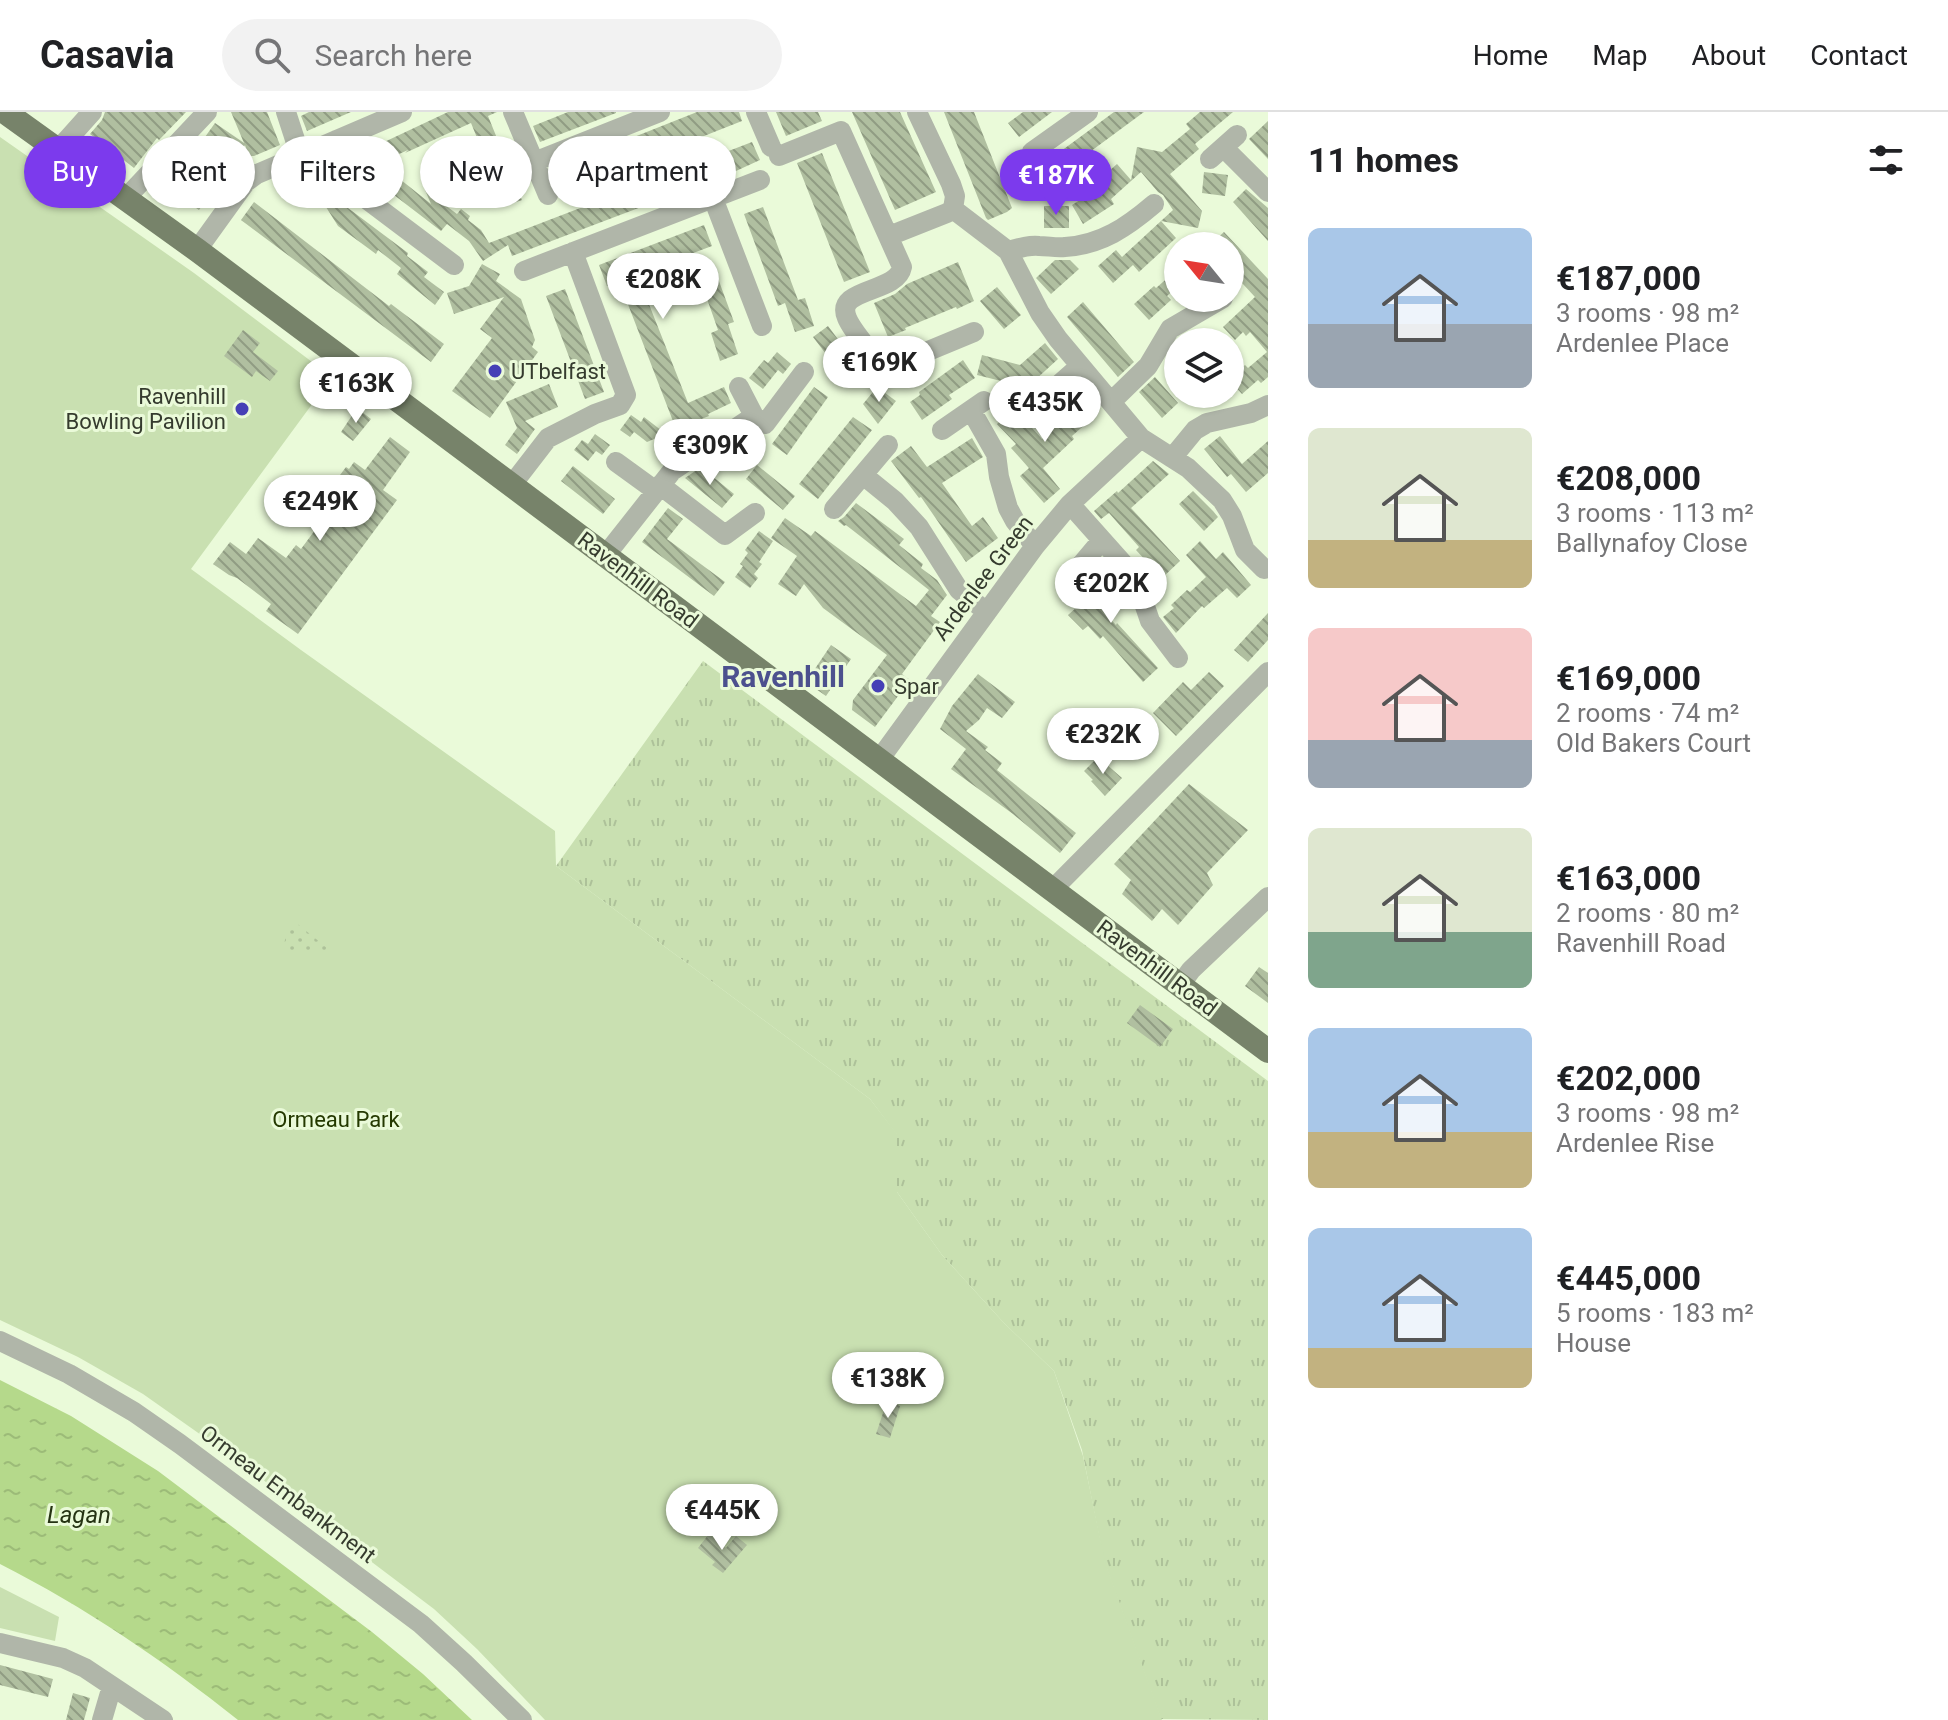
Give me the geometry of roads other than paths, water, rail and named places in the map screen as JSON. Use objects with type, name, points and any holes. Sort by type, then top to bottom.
[{"type":"main road","name":"Ravenhill Road","points":[[5,112],[38,136]]},
{"type":"main road","name":"Ravenhill Road","points":[[126,200],[1268,1051]]},
{"type":"street","points":[[71,136],[92,112]]},
{"type":"street","points":[[126,198],[207,112]]},
{"type":"street","points":[[286,112],[294,136]]},
{"type":"street","points":[[345,136],[402,112]]},
{"type":"street","points":[[513,112],[548,195]]},
{"type":"street","points":[[534,162],[660,112]]},
{"type":"street","points":[[756,112],[775,152],[841,131],[902,267],[895,280],[856,296],[845,310],[848,321],[881,365],[887,368],[974,332]]},
{"type":"street","points":[[889,236],[953,209],[955,196],[951,184],[917,112]]},
{"type":"street","points":[[1032,152],[1088,112]]},
{"type":"street","points":[[1224,147],[1268,192]]},
{"type":"street","points":[[197,250],[246,182],[271,168]]},
{"type":"street","points":[[736,189],[760,180]]},
{"type":"street","points":[[1008,251],[1038,245],[1060,248],[1097,242],[1115,234],[1154,204]]},
{"type":"street","points":[[378,208],[454,265]]},
{"type":"street","points":[[524,271],[687,208]]},
{"type":"street","points":[[717,208],[762,326]]},
{"type":"street","points":[[953,209],[1008,251],[1040,313],[1058,339],[1141,438],[1197,476],[1222,500],[1232,516],[1228,534],[1264,569]]},
{"type":"street","points":[[511,486],[548,438],[620,405],[626,395],[573,252]]},
{"type":"street","points":[[1111,402],[1148,366],[1170,329],[1205,312]]},
{"type":"street","points":[[1037,404],[1080,366]]},
{"type":"street","points":[[739,387],[754,416],[765,424],[804,372]]},
{"type":"street","points":[[942,430],[978,405],[996,454],[1008,508],[1035,546]]},
{"type":"street","points":[[1172,458],[1195,430],[1207,423],[1239,417],[1268,405]]},
{"type":"street","points":[[605,556],[658,488],[684,462],[754,416]]},
{"type":"street","name":"Ardenlee Green","points":[[879,760],[1035,546],[1070,504],[1141,438]]},
{"type":"street","points":[[834,509],[888,445]]},
{"type":"street","points":[[616,462],[725,535],[755,513]]},
{"type":"street","points":[[863,475],[895,501],[919,527],[959,590],[987,612]]},
{"type":"street","points":[[1070,504],[1135,577],[1150,621],[1178,658]]},
{"type":"street","points":[[1066,583],[1102,540]]},
{"type":"street","points":[[1052,890],[1268,672]]},
{"type":"street","points":[[1180,985],[1191,970],[1268,897]]},
{"type":"street","name":"Ormeau Embankment","points":[[0,1341],[69,1374],[134,1412],[180,1444],[421,1624],[522,1720]]},
{"type":"street","points":[[0,1643],[63,1658],[85,1668],[163,1720]]},
{"type":"street","points":[[102,1720],[112,1686]]},
{"type":"water","name":"Lagan","points":[[0,1380],[71,1416],[158,1471],[372,1632],[472,1720],[238,1720],[123,1636],[63,1598],[0,1564]]},
{"type":"place","name":"UTbelfast","points":[[495,371]]},
{"type":"place","name":"Ravenhill Bowling Pavilion","points":[[242,409]]},
{"type":"place","name":"Spar","points":[[878,686]]},
{"type":"district","name":"Ravenhill","points":[[783,676]]},
{"type":"park label","name":"Ormeau Park","points":[[336,1119]]}]
